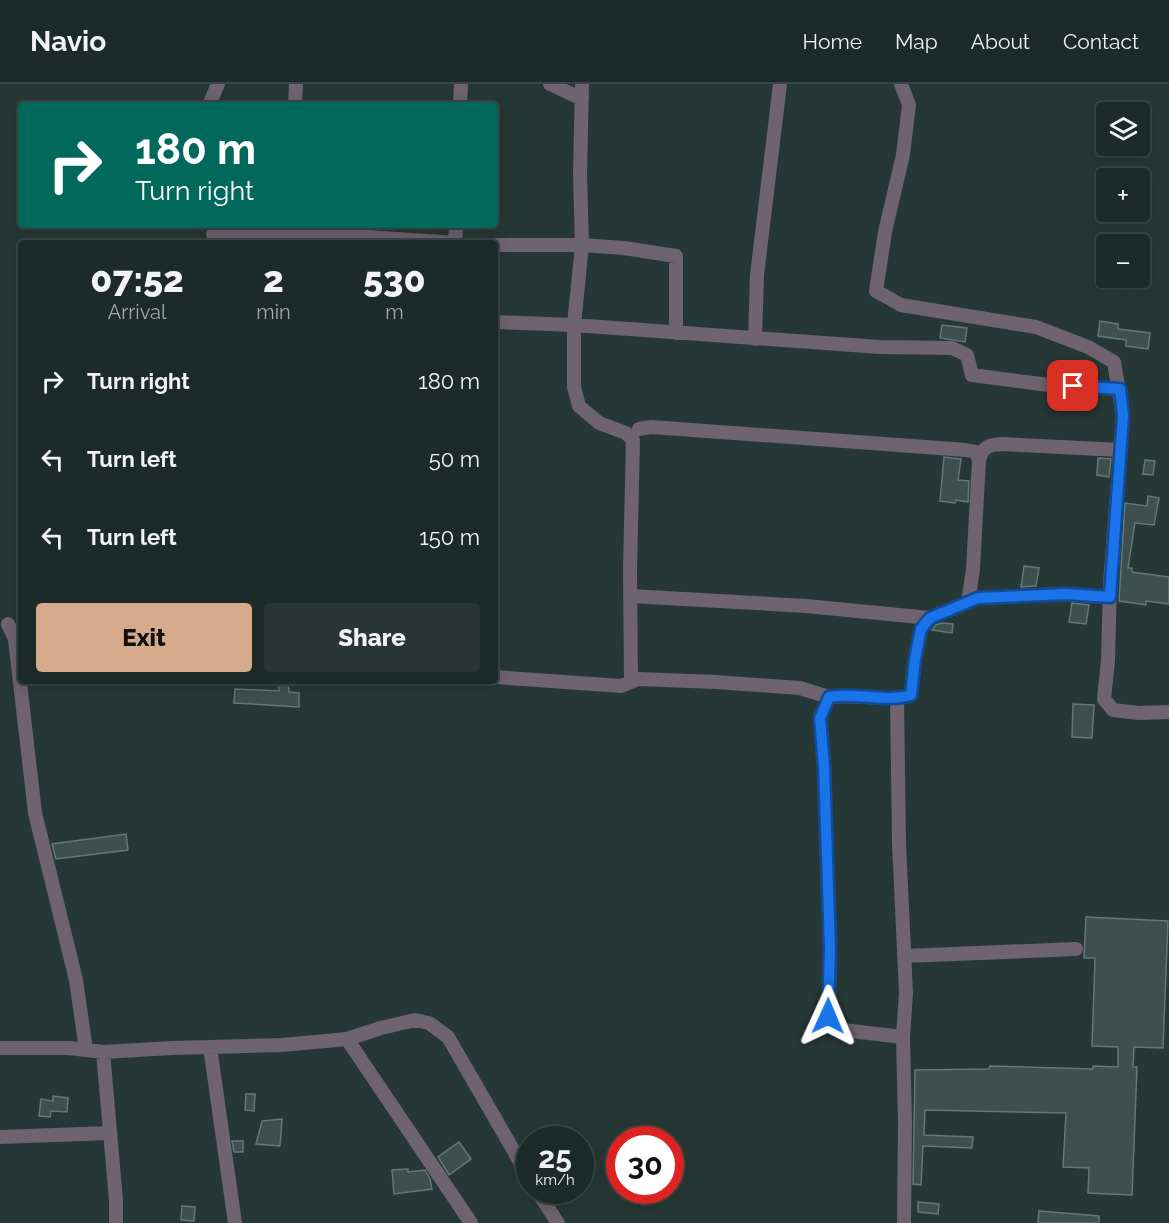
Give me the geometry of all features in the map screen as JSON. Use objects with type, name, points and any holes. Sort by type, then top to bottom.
[{"type":"street","points":[[211,102],[218,84]]},
{"type":"street","points":[[295,102],[296,84]]},
{"type":"street","points":[[460,102],[461,84]]},
{"type":"street","points":[[550,84],[582,99]]},
{"type":"street","points":[[582,84],[580,176],[582,245],[574,325],[574,387],[579,406],[599,423],[626,433],[633,440],[631,682]]},
{"type":"street","points":[[755,339],[757,275],[780,84]]},
{"type":"street","points":[[901,84],[909,105],[903,155],[885,232],[876,291],[901,305],[1036,327],[1088,347],[1114,362],[1123,416],[1104,699],[1113,710],[1169,712]]},
{"type":"street","points":[[213,234],[411,240]]},
{"type":"street","points":[[498,245],[582,245],[624,248],[676,256],[676,333]]},
{"type":"street","points":[[498,322],[574,325],[880,347],[952,348],[967,355],[972,375],[1049,385],[1120,389]]},
{"type":"street","points":[[639,429],[662,428],[966,450],[976,452],[979,460]]},
{"type":"street","points":[[968,603],[973,569],[979,460],[982,450],[987,445],[1002,444],[1120,450]]},
{"type":"street","points":[[630,596],[806,606],[930,618],[978,598],[1066,594],[1110,597]]},
{"type":"street","points":[[498,677],[621,686],[638,679],[800,688],[829,697],[864,695],[897,699],[911,695],[921,629],[930,618]]},
{"type":"street","points":[[8,624],[15,639],[18,665]]},
{"type":"street","points":[[20,684],[35,813],[76,980],[86,1050]]},
{"type":"street","points":[[829,697],[820,718],[824,767],[830,948],[830,1024],[834,1029],[903,1037]]},
{"type":"street","points":[[897,699],[899,843],[906,993],[903,1037],[904,1223]]},
{"type":"street","points":[[905,957],[1076,949]]},
{"type":"street","points":[[0,1048],[69,1048],[103,1052],[282,1045],[347,1039],[416,1020],[429,1023],[448,1037],[516,1155]]},
{"type":"street","points":[[347,1039],[471,1223]]},
{"type":"street","points":[[210,1047],[235,1223]]},
{"type":"street","points":[[103,1052],[116,1223]]},
{"type":"street","points":[[0,1137],[110,1132]]},
{"type":"street","points":[[546,1204],[558,1223]]},
{"type":"building","points":[[1100,321],[1118,324],[1118,329],[1150,333],[1148,349],[1126,346],[1126,340],[1098,336]]},
{"type":"building","points":[[942,325],[967,328],[965,342],[940,338]]},
{"type":"building","points":[[944,457],[961,459],[958,480],[969,481],[968,502],[940,501]]},
{"type":"building","points":[[1098,458],[1111,459],[1109,477],[1097,475]]},
{"type":"building","points":[[1145,460],[1155,461],[1153,475],[1143,474]]},
{"type":"building","points":[[1148,496],[1159,498],[1154,525],[1135,523],[1128,568],[1132,568],[1132,572],[1169,577],[1169,604],[1146,601],[1146,605],[1119,601],[1125,503],[1147,506]]},
{"type":"building","points":[[1024,566],[1039,568],[1036,586],[1021,587]]},
{"type":"building","points":[[1072,603],[1089,605],[1086,624],[1069,622]]},
{"type":"building","points":[[953,624],[952,633],[932,630],[936,625]]},
{"type":"building","points":[[278,684],[288,684],[289,692],[299,693],[299,707],[234,703],[235,689],[279,691]]},
{"type":"building","points":[[1073,704],[1094,705],[1092,738],[1072,737]]},
{"type":"building","points":[[126,834],[128,850],[56,859],[52,844]]},
{"type":"building","points":[[1086,917],[1168,921],[1163,1048],[1134,1047],[1133,1067],[1137,1067],[1132,1195],[1088,1193],[1089,1168],[1063,1167],[1066,1113],[925,1110],[924,1135],[973,1137],[972,1148],[923,1146],[921,1185],[913,1184],[915,1070],[989,1069],[990,1066],[1093,1069],[1093,1066],[1118,1067],[1118,1047],[1092,1046],[1095,958],[1084,958]]},
{"type":"building","points":[[246,1094],[255,1094],[254,1111],[245,1110]]},
{"type":"building","points":[[53,1096],[68,1098],[67,1112],[51,1111],[50,1117],[39,1116],[41,1099],[53,1101]]},
{"type":"building","points":[[282,1119],[280,1146],[256,1144],[262,1121]]},
{"type":"building","points":[[232,1141],[243,1141],[243,1152],[234,1152]]},
{"type":"building","points":[[459,1142],[471,1159],[449,1175],[438,1157]]},
{"type":"building","points":[[408,1169],[408,1172],[425,1170],[432,1189],[394,1194],[392,1170]]},
{"type":"building","points":[[918,1202],[939,1204],[938,1214],[918,1212]]},
{"type":"building","points":[[182,1206],[195,1207],[194,1221],[181,1220]]},
{"type":"building","points":[[1039,1211],[1099,1216],[1099,1223],[1038,1223]]},
{"type":"route","points":[[828,1016],[830,948],[824,767],[820,718],[829,697],[864,695],[897,699],[911,695],[921,629],[930,618],[943,612],[978,598],[1066,594],[1110,597],[1123,416],[1120,389],[1073,386]]}]
